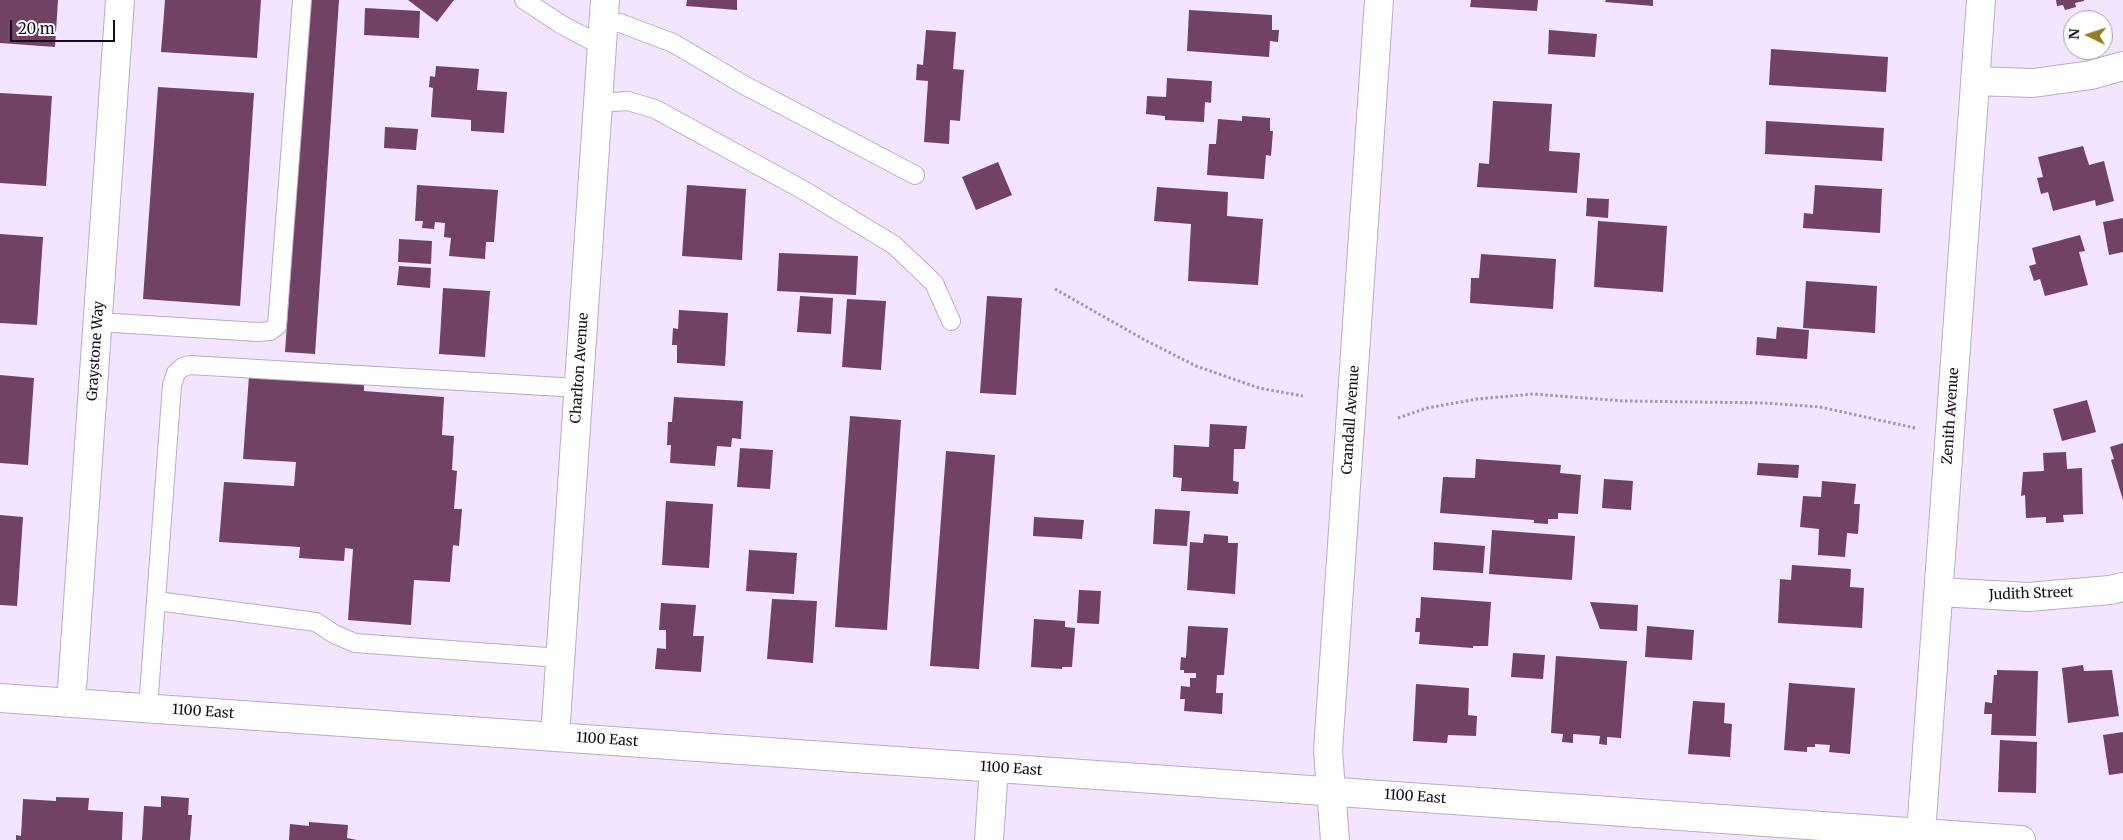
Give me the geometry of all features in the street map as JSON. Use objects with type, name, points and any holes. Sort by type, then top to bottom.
[{"type":"street","name":"Graystone Way","points":[[71,703],[120,0]]},
{"type":"street","name":"Crandall Avenue","points":[[1335,840],[1328,751],[1380,0]]},
{"type":"street","name":"Zenith Avenue","points":[[1921,833],[1981,0]]},
{"type":"street","name":"Charlton Avenue","points":[[554,736],[603,22]]},
{"type":"street","points":[[1976,81],[2033,83],[2091,75],[2123,66]]},
{"type":"street","name":"Judith Street","points":[[1938,592],[2028,597],[2110,590],[2123,587]]},
{"type":"street","name":"1100 East","points":[[0,698],[2021,840]]},
{"type":"street","points":[[989,840],[994,768]]},
{"type":"lane","points":[[98,322],[258,332],[270,331],[277,326],[302,0]]},
{"type":"lane","points":[[524,0],[562,25],[603,22],[620,23],[673,43],[744,85],[915,175]]},
{"type":"lane","points":[[598,103],[628,101],[655,109],[805,191],[894,245],[934,283],[952,322]]},
{"type":"lane","points":[[148,708],[172,385],[176,373],[183,367],[200,366],[578,388]]},
{"type":"lane","points":[[157,601],[316,622],[334,634],[355,643],[560,658]]},
{"type":"path","points":[[1055,289],[1143,339],[1196,366],[1259,388],[1302,396]]},
{"type":"path","points":[[1398,418],[1427,408],[1477,399],[1533,394],[1624,401],[1766,403],[1820,407],[1915,428]]},
{"type":"building","points":[[0,0],[58,0],[55,47],[0,43]]},
{"type":"building","points":[[165,0],[261,0],[257,58],[161,52]]},
{"type":"building","points":[[310,0],[339,0],[315,354],[285,352]]},
{"type":"building","points":[[408,0],[454,0],[437,22]]},
{"type":"building","points":[[687,0],[737,0],[737,10],[686,6]]},
{"type":"building","points":[[1471,0],[1538,0],[1537,11],[1470,7]]},
{"type":"building","points":[[1606,0],[1653,0],[1653,6],[1605,2]]},
{"type":"building","points":[[2056,0],[2084,0],[2075,3],[2076,7],[2065,10],[2063,5],[2057,6]]},
{"type":"building","points":[[365,8],[420,11],[419,38],[364,35]]},
{"type":"building","points":[[1189,10],[1272,15],[1272,30],[1279,30],[1278,42],[1270,41],[1269,57],[1187,51]]},
{"type":"building","points":[[926,30],[956,32],[953,69],[964,70],[960,121],[950,120],[949,144],[924,142],[928,81],[916,80],[917,64],[923,65]]},
{"type":"building","points":[[1549,30],[1597,34],[1595,57],[1548,54]]},
{"type":"building","points":[[1771,49],[1888,57],[1886,92],[1769,85]]},
{"type":"building","points":[[436,66],[479,69],[477,90],[507,92],[504,133],[471,131],[471,120],[431,117],[433,88],[429,87],[430,76],[435,77]]},
{"type":"building","points":[[1167,78],[1212,81],[1211,103],[1205,102],[1204,122],[1165,120],[1165,116],[1146,114],[1147,96],[1166,97]]},
{"type":"building","points":[[158,87],[254,93],[240,306],[143,299]]},
{"type":"building","points":[[0,93],[52,96],[46,186],[0,183]]},
{"type":"building","points":[[1493,101],[1552,104],[1549,151],[1580,153],[1577,193],[1477,187],[1479,163],[1489,164]]},
{"type":"building","points":[[1242,116],[1270,118],[1270,131],[1273,131],[1271,156],[1266,155],[1264,179],[1207,175],[1209,144],[1216,144],[1218,119],[1242,121]]},
{"type":"building","points":[[1766,121],[1884,128],[1882,161],[1765,154]]},
{"type":"building","points":[[385,127],[418,129],[416,150],[384,148]]},
{"type":"building","points":[[2083,146],[2089,165],[2104,161],[2114,201],[2096,206],[2095,200],[2053,211],[2048,192],[2041,194],[2037,178],[2043,177],[2038,157]]},
{"type":"building","points":[[998,162],[1012,195],[976,210],[962,177]]},
{"type":"building","points":[[417,185],[498,190],[494,242],[486,242],[485,259],[449,256],[451,238],[444,237],[445,223],[435,222],[434,229],[422,228],[423,221],[415,221]]},
{"type":"building","points":[[687,185],[746,189],[742,260],[682,256]]},
{"type":"building","points":[[1815,185],[1882,189],[1880,233],[1803,228],[1804,213],[1813,214]]},
{"type":"building","points":[[1157,187],[1228,192],[1227,216],[1263,219],[1258,285],[1188,281],[1191,224],[1154,221]]},
{"type":"building","points":[[1587,198],[1609,199],[1608,218],[1586,216]]},
{"type":"building","points":[[2123,218],[2123,252],[2109,255],[2103,222]]},
{"type":"building","points":[[1598,221],[1667,226],[1663,292],[1594,287]]},
{"type":"building","points":[[0,234],[43,237],[37,325],[0,323]]},
{"type":"building","points":[[2080,235],[2085,251],[2079,252],[2088,285],[2045,296],[2040,279],[2034,281],[2029,266],[2036,264],[2032,248]]},
{"type":"building","points":[[399,239],[432,241],[431,264],[398,262]]},
{"type":"building","points":[[779,253],[858,256],[856,295],[777,291]]},
{"type":"building","points":[[1481,254],[1556,259],[1553,309],[1470,303],[1471,278],[1479,278]]},
{"type":"building","points":[[399,266],[431,268],[430,288],[397,285]]},
{"type":"building","points":[[1806,281],[1877,286],[1875,333],[1803,328]]},
{"type":"building","points":[[443,288],[490,291],[485,357],[439,354]]},
{"type":"building","points":[[800,296],[833,298],[831,334],[797,332]]},
{"type":"building","points":[[987,296],[1022,298],[1016,395],[980,393]]},
{"type":"building","points":[[847,299],[886,301],[881,370],[842,367]]},
{"type":"building","points":[[679,310],[728,313],[725,366],[677,363],[677,345],[672,345],[673,328],[678,329]]},
{"type":"building","points":[[1777,327],[1809,330],[1807,359],[1756,355],[1757,337],[1776,339]]},
{"type":"building","points":[[0,375],[34,378],[28,465],[0,463]]},
{"type":"building","points":[[249,376],[364,384],[364,391],[444,397],[442,435],[454,436],[452,470],[457,471],[454,509],[462,509],[459,546],[453,545],[450,582],[414,580],[411,625],[348,620],[353,549],[345,548],[344,561],[299,558],[300,547],[219,542],[224,482],[294,486],[296,462],[243,459]]},
{"type":"building","points":[[674,397],[743,401],[741,439],[732,438],[731,447],[717,446],[715,466],[670,463],[671,445],[667,445],[668,422],[672,422]]},
{"type":"building","points":[[2087,400],[2096,432],[2062,441],[2053,409]]},
{"type":"building","points":[[850,416],[901,420],[887,630],[835,627]]},
{"type":"building","points":[[1210,424],[1247,426],[1245,449],[1234,449],[1233,481],[1239,482],[1238,494],[1181,491],[1182,478],[1173,477],[1174,445],[1209,447]]},
{"type":"building","points":[[2123,443],[2123,500],[2111,460],[2114,459],[2110,447]]},
{"type":"building","points":[[740,448],[773,450],[770,489],[737,487]]},
{"type":"building","points":[[946,451],[995,455],[979,669],[930,666]]},
{"type":"building","points":[[2066,452],[2067,469],[2082,468],[2083,514],[2063,515],[2064,522],[2046,523],[2046,517],[2026,518],[2025,495],[2021,496],[2023,472],[2044,471],[2043,453]]},
{"type":"building","points":[[1476,459],[1561,465],[1560,473],[1581,475],[1578,514],[1558,513],[1558,519],[1548,519],[1548,524],[1534,523],[1534,520],[1440,513],[1443,477],[1475,478]]},
{"type":"building","points":[[1758,463],[1799,465],[1798,478],[1757,475]]},
{"type":"building","points":[[1604,479],[1633,481],[1631,510],[1602,508]]},
{"type":"building","points":[[1822,481],[1856,484],[1854,504],[1860,504],[1858,534],[1847,533],[1845,557],[1818,555],[1819,529],[1800,527],[1803,496],[1821,497]]},
{"type":"building","points":[[666,501],[713,504],[709,568],[662,565]]},
{"type":"building","points":[[1155,509],[1190,511],[1187,546],[1153,544]]},
{"type":"building","points":[[0,515],[23,517],[17,606],[0,605]]},
{"type":"building","points":[[1034,517],[1084,520],[1082,539],[1033,536]]},
{"type":"building","points":[[1492,530],[1575,536],[1572,580],[1489,574]]},
{"type":"building","points":[[1204,534],[1228,536],[1228,543],[1238,543],[1235,594],[1187,590],[1190,542],[1203,543]]},
{"type":"building","points":[[1434,542],[1485,546],[1483,573],[1433,570]]},
{"type":"building","points":[[749,550],[797,553],[794,594],[746,591]]},
{"type":"building","points":[[1792,565],[1851,569],[1850,587],[1864,588],[1862,628],[1778,623],[1780,579],[1791,580]]},
{"type":"building","points":[[1079,590],[1101,591],[1099,624],[1077,623]]},
{"type":"building","points":[[1421,597],[1491,602],[1488,646],[1473,646],[1473,648],[1419,644],[1420,632],[1415,632],[1416,618],[1420,618]]},
{"type":"building","points":[[772,599],[817,601],[813,663],[767,659]]},
{"type":"building","points":[[1590,602],[1638,605],[1637,631],[1600,629]]},
{"type":"building","points":[[661,603],[696,605],[693,636],[704,636],[701,672],[655,669],[657,648],[666,649],[666,630],[659,630]]},
{"type":"building","points":[[1034,619],[1065,621],[1065,627],[1075,628],[1072,667],[1062,667],[1062,669],[1031,667]]},
{"type":"building","points":[[1188,626],[1228,628],[1224,675],[1217,675],[1216,693],[1223,693],[1222,714],[1184,711],[1185,699],[1180,699],[1181,686],[1190,687],[1190,678],[1196,678],[1196,673],[1184,673],[1184,670],[1180,670],[1181,657],[1186,658]]},
{"type":"building","points":[[1647,626],[1694,630],[1692,660],[1645,657]]},
{"type":"building","points":[[1513,653],[1545,655],[1543,679],[1511,677]]},
{"type":"building","points":[[1556,656],[1627,661],[1621,738],[1607,737],[1607,745],[1599,744],[1600,736],[1573,734],[1573,743],[1562,742],[1563,734],[1551,733]]},
{"type":"building","points":[[2083,665],[2084,671],[2112,670],[2119,716],[2068,723],[2062,668]]},
{"type":"building","points":[[1997,670],[2038,671],[2036,736],[1991,735],[1992,714],[1984,714],[1985,702],[1992,703],[1994,675],[1997,675]]},
{"type":"building","points":[[1789,683],[1855,688],[1850,754],[1829,752],[1830,745],[1815,744],[1815,747],[1807,747],[1807,752],[1784,750]]},
{"type":"building","points":[[1416,684],[1469,688],[1468,715],[1477,716],[1476,736],[1448,735],[1447,743],[1413,741]]},
{"type":"building","points":[[1693,701],[1725,703],[1724,723],[1732,724],[1730,757],[1688,754]]},
{"type":"building","points":[[2123,732],[2123,773],[2109,775],[2103,735]]},
{"type":"building","points":[[2000,740],[2037,742],[2036,793],[1998,792]]},
{"type":"building","points":[[161,796],[189,798],[188,815],[192,815],[190,840],[142,840],[144,806],[161,807]]},
{"type":"building","points":[[56,797],[89,798],[88,810],[123,812],[122,840],[16,840],[16,835],[21,836],[23,799],[56,801]]},
{"type":"building","points":[[309,822],[348,825],[347,838],[357,840],[289,840],[290,824],[309,826]]}]
